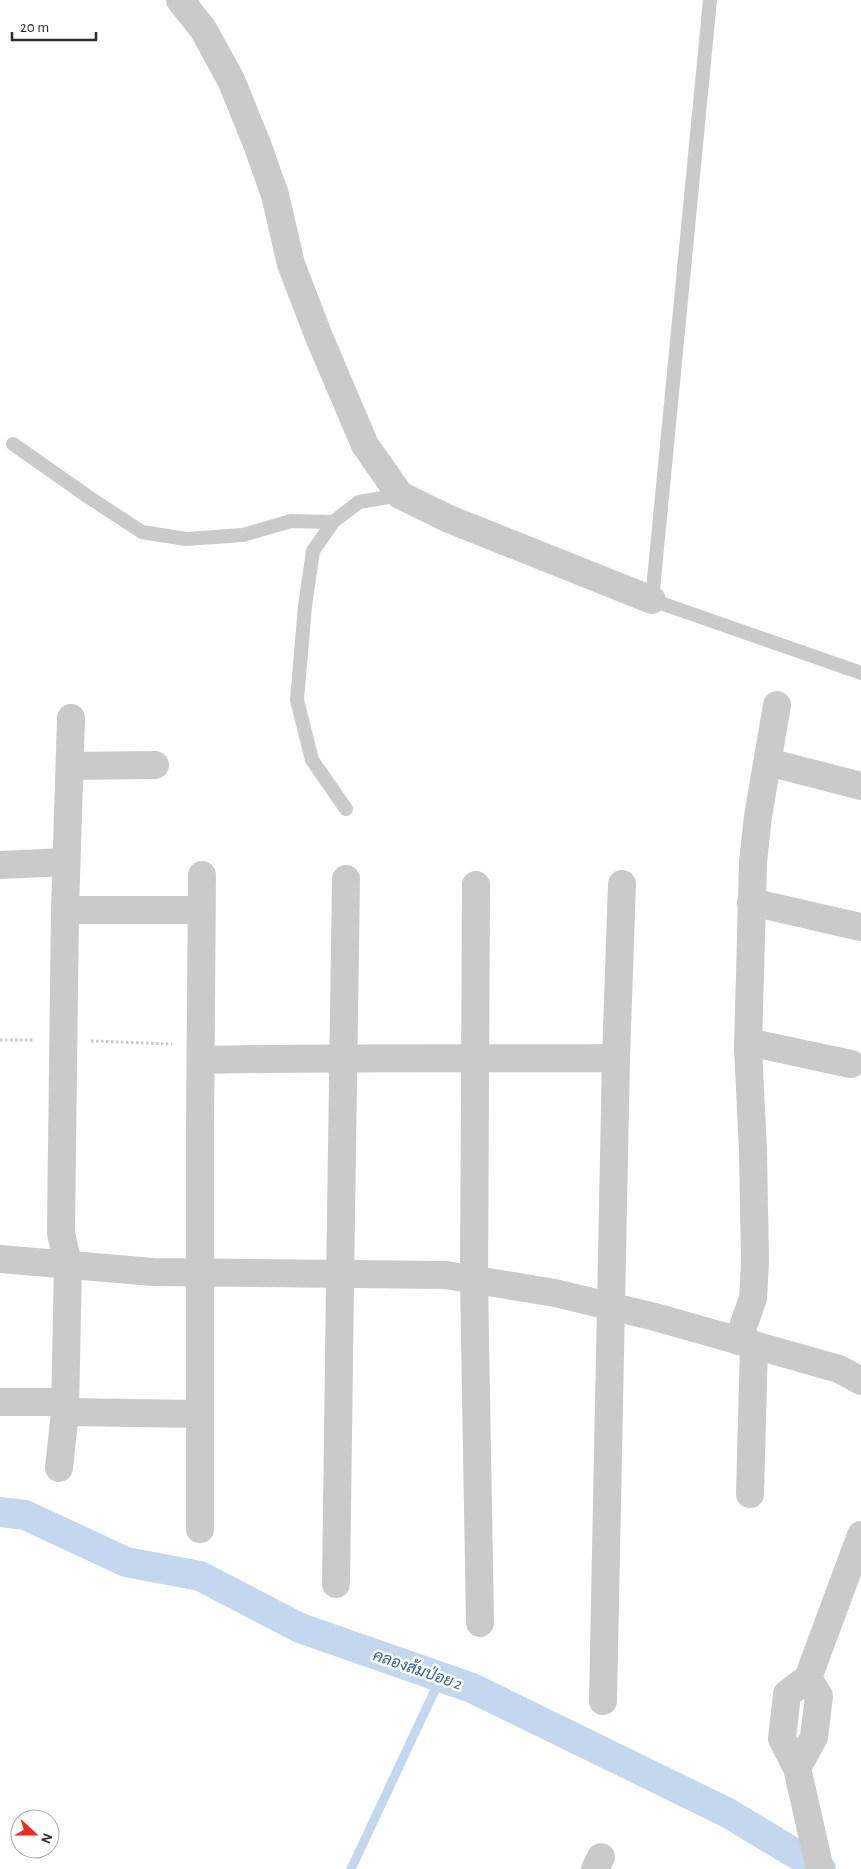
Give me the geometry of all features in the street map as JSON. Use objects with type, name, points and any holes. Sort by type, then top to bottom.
[{"type":"street","points":[[180,0],[203,29],[231,80],[275,195],[291,264],[319,337],[365,445],[400,495],[449,519],[652,600]]},
{"type":"street","points":[[750,1494],[746,1343],[753,1298],[755,1263],[753,1151],[748,1042],[751,902],[758,816],[777,705]]},
{"type":"street","points":[[59,1468],[65,1407],[68,1264],[62,1233],[63,1039],[71,718]]},
{"type":"street","points":[[768,762],[861,786]]},
{"type":"street","points":[[70,766],[155,765]]},
{"type":"street","points":[[0,865],[66,862]]},
{"type":"street","points":[[200,1529],[202,875]]},
{"type":"street","points":[[336,1584],[346,879]]},
{"type":"street","points":[[603,1701],[616,1058],[622,884]]},
{"type":"street","points":[[476,885],[474,1280],[480,1623]]},
{"type":"street","points":[[751,902],[861,928]]},
{"type":"street","points":[[65,910],[202,910]]},
{"type":"street","points":[[748,1042],[851,1064]]},
{"type":"street","points":[[201,1052],[476,1059],[616,1058]]},
{"type":"street","points":[[0,1259],[153,1272],[446,1275],[555,1293],[611,1306],[839,1369],[861,1381]]},
{"type":"street","points":[[0,1402],[200,1414]]},
{"type":"street","points":[[820,1869],[797,1768],[782,1739],[784,1717],[787,1694],[808,1678],[861,1535]]},
{"type":"lane","points":[[710,0],[652,600],[861,673]]},
{"type":"lane","points":[[13,444],[142,532],[186,540],[243,535],[291,521],[333,522]]},
{"type":"lane","points":[[346,808],[312,760],[297,700],[305,606],[313,551],[333,522],[359,502],[400,495]]},
{"type":"path","points":[[0,1040],[63,1039],[201,1052]]},
{"type":"waterway","name":"คลองส้มป่อย 2","points":[[0,1512],[25,1515],[126,1562],[200,1576],[300,1628],[472,1688],[728,1813],[821,1869]]},
{"type":"waterway","points":[[351,1869],[441,1677]]}]
